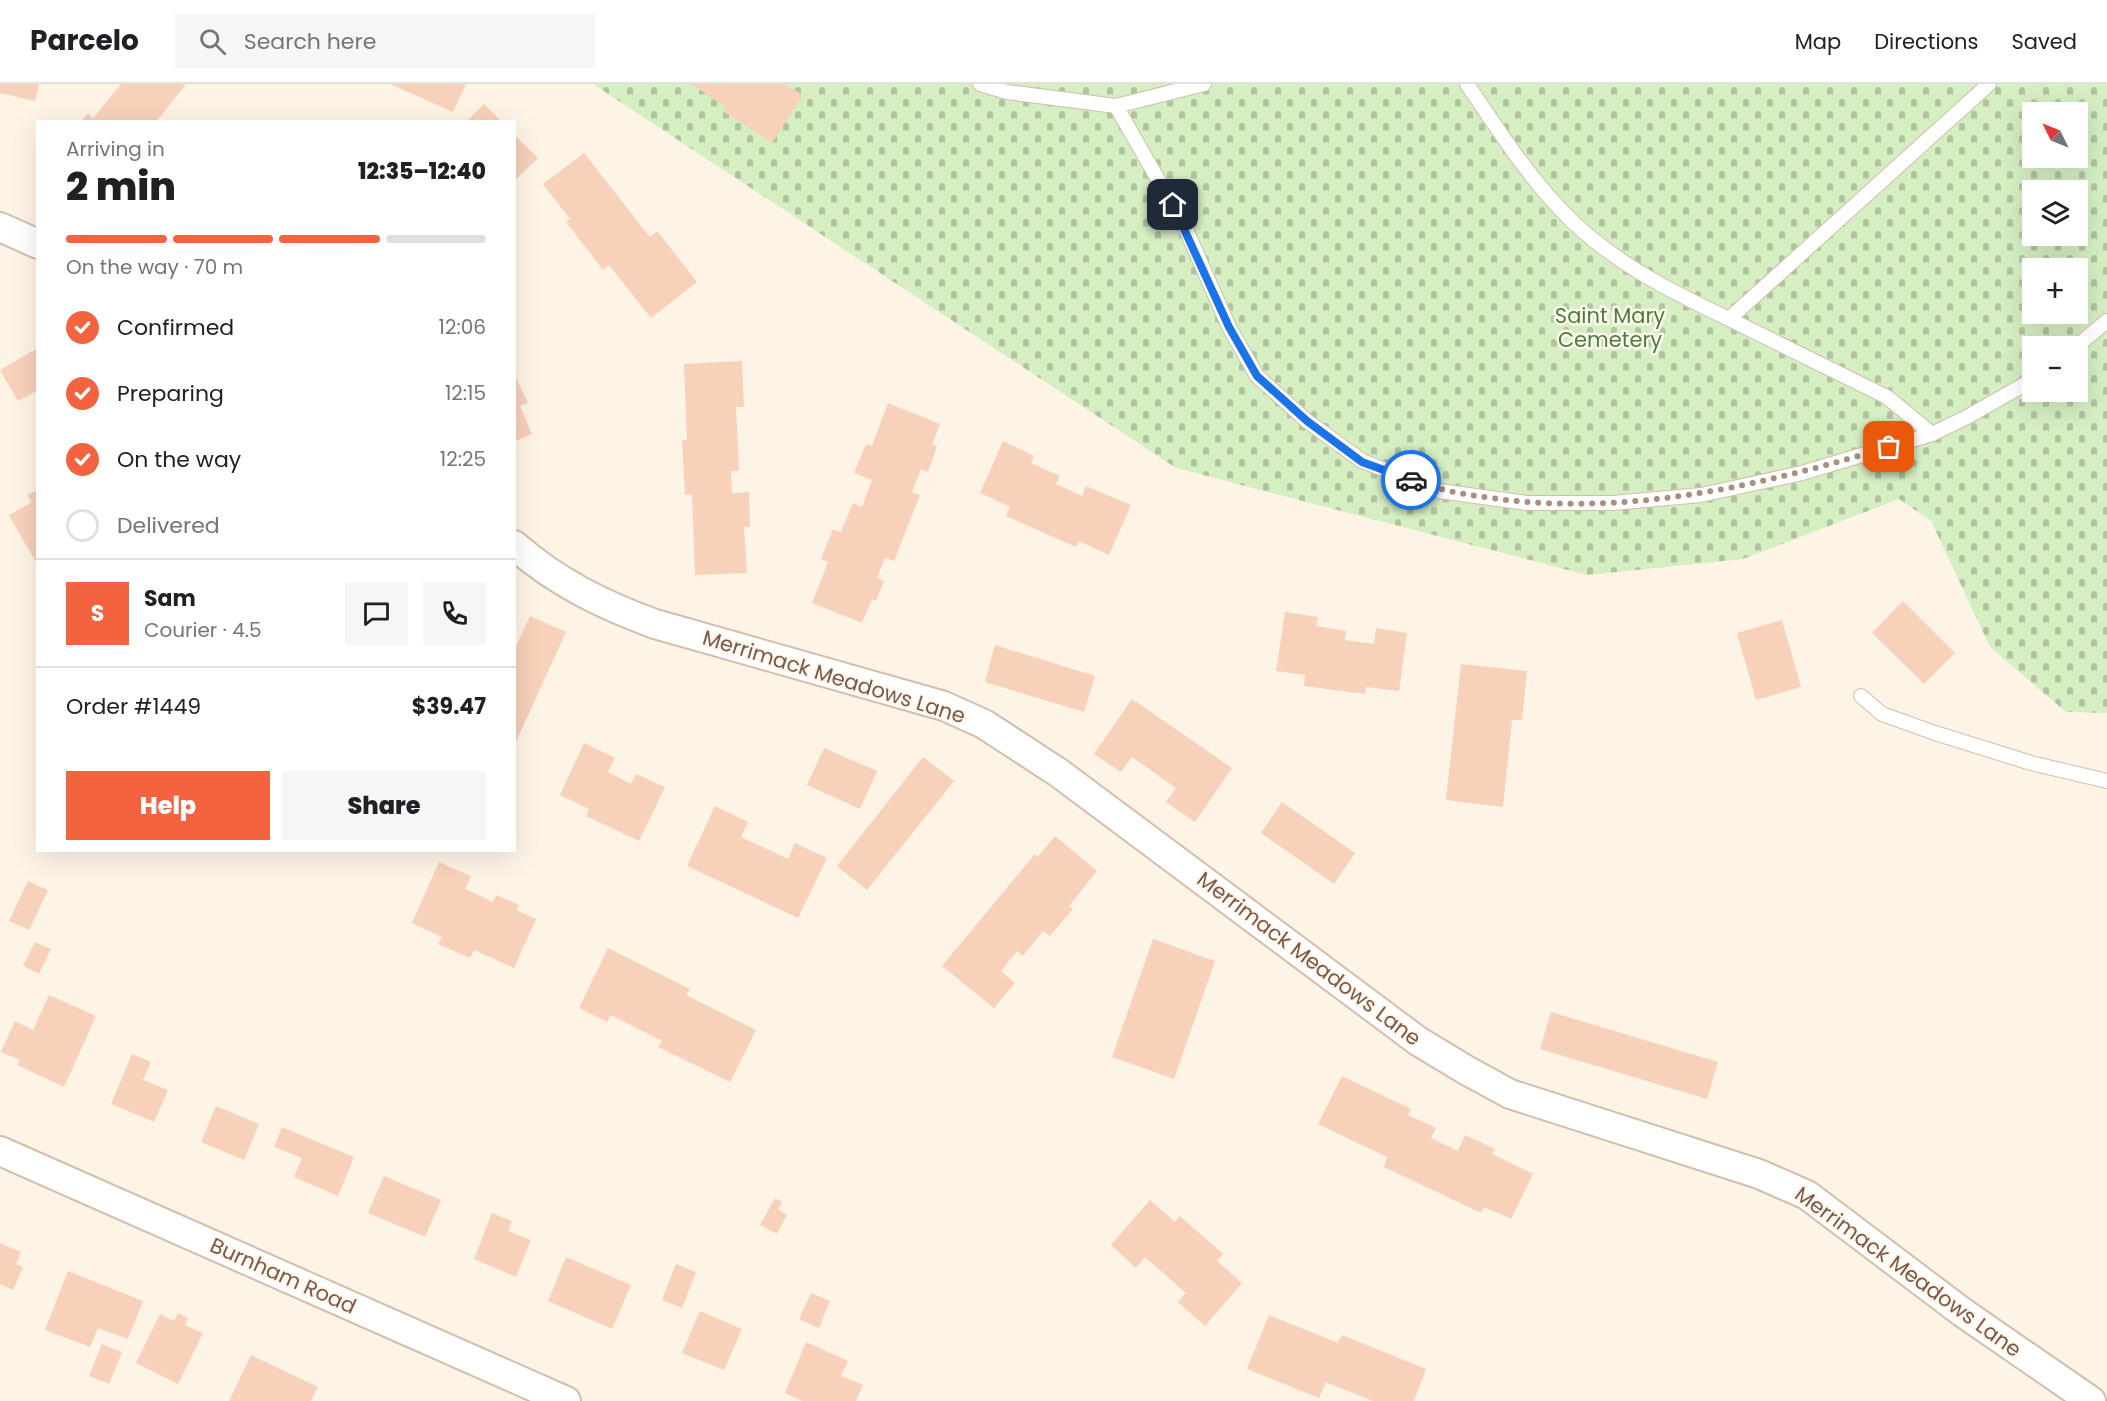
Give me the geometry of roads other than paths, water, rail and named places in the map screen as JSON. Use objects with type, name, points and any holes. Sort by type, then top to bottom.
[{"type":"street","points":[[0,227],[36,243]]},
{"type":"street","name":"Merrimack Meadows Lane","points":[[516,547],[540,568],[609,607],[655,624],[944,706],[984,724],[1059,773],[1418,1041],[1510,1094],[1759,1174],[1807,1195],[1962,1312],[2091,1401]]},
{"type":"street","name":"Burnham Road","points":[[0,1151],[566,1401]]},
{"type":"lane","points":[[980,84],[1007,92],[1116,106],[1204,84]]},
{"type":"lane","points":[[1467,84],[1520,162],[1564,214],[1605,249],[1663,287],[1887,397],[1932,434]]},
{"type":"lane","points":[[1729,319],[1989,84]]},
{"type":"lane","points":[[1116,106],[1184,225],[1229,327],[1257,376],[1307,421],[1362,462],[1439,490],[1527,503],[1613,503],[1701,495],[1802,473],[1932,434],[2022,386]]},
{"type":"lane","points":[[2088,337],[2107,321]]},
{"type":"lane","points":[[1861,696],[1882,714],[1935,733],[2031,763],[2107,781]]},
{"type":"park label","name":"Saint Mary Cemetery","points":[[1610,328]]}]
